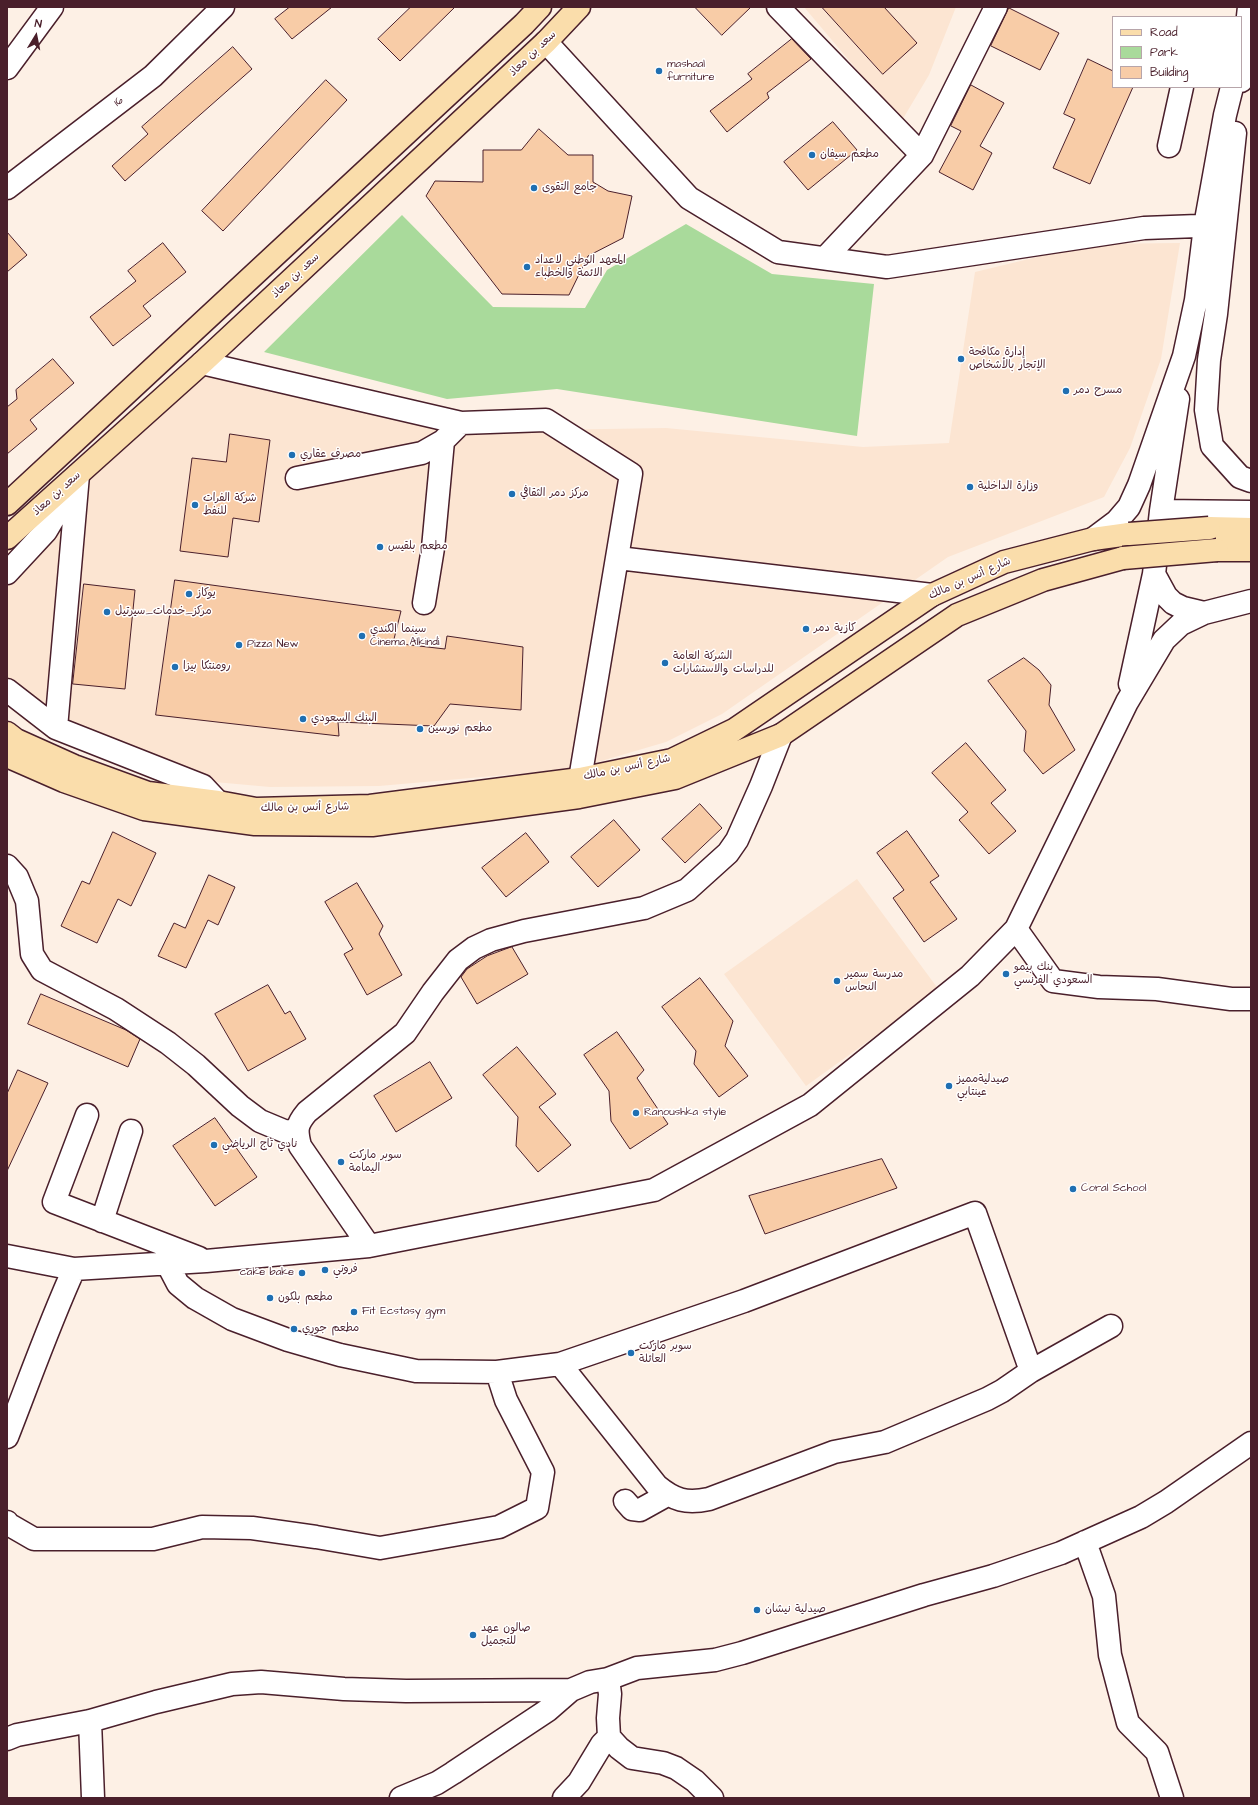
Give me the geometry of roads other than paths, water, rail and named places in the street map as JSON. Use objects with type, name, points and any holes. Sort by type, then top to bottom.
[{"type":"main road","points":[[7,504],[524,24],[540,7]]},
{"type":"main road","name":"سعد بن معاذ","points":[[7,538],[202,363],[546,42],[579,7]]},
{"type":"main road","name":"شارع أنس بن مالك","points":[[7,733],[16,740],[74,766],[148,793],[218,802],[256,809],[370,806],[580,779],[672,760],[734,730],[932,595],[1004,562],[1093,539],[1129,534],[1209,528],[1251,529]]},
{"type":"main road","name":"شارع أنس بن مالك","points":[[7,756],[64,781],[144,808],[255,824],[372,825],[579,797],[676,778],[781,735],[957,615],[1043,580],[1123,558],[1217,550],[1251,550]]},
{"type":"street","points":[[7,68],[52,7]]},
{"type":"street","name":"16","points":[[7,188],[153,76],[223,7]]},
{"type":"street","points":[[778,7],[922,155]]},
{"type":"street","points":[[825,258],[922,155],[996,7]]},
{"type":"street","points":[[1242,69],[1246,13]]},
{"type":"street","points":[[546,42],[688,198],[778,252],[887,267],[1144,228],[1215,225]]},
{"type":"street","points":[[1169,146],[1182,88]]},
{"type":"street","points":[[1232,88],[1224,116],[1215,225],[1216,314],[1209,360],[1206,410],[1212,446],[1240,477],[1251,481]]},
{"type":"street","points":[[1127,702],[1154,574],[1161,511],[1174,434],[1184,356],[1196,300],[1215,225],[1240,88]]},
{"type":"street","points":[[1093,539],[1117,521],[1129,507],[1139,485],[1184,356]]},
{"type":"street","points":[[202,363],[461,423],[546,420],[631,474],[580,779]]},
{"type":"street","points":[[297,478],[422,453],[443,441],[461,423]]},
{"type":"street","points":[[424,603],[433,548],[443,441]]},
{"type":"street","points":[[7,573],[46,532],[78,475]]},
{"type":"street","points":[[56,728],[78,475]]},
{"type":"street","points":[[1161,511],[1251,512]]},
{"type":"street","points":[[618,558],[932,595]]},
{"type":"street","points":[[1154,574],[1166,596],[1173,603],[1183,608],[1204,613]]},
{"type":"street","points":[[7,1256],[74,1269],[206,1261],[370,1246],[654,1190],[810,1105],[970,976],[1016,929],[1127,702],[1164,640],[1181,624],[1204,613],[1251,601]]},
{"type":"street","points":[[7,690],[56,728],[203,786],[218,802]]},
{"type":"street","points":[[370,1246],[300,1146],[297,1132],[298,1122],[306,1112],[405,1033],[433,992],[454,966],[474,948],[491,940],[524,931],[644,908],[687,890],[728,853],[737,840],[761,786],[781,735]]},
{"type":"street","points":[[7,866],[17,877],[27,901],[32,954],[42,970],[121,1012],[168,1043],[196,1065],[250,1114],[260,1121],[284,1130],[297,1132]]},
{"type":"street","points":[[1016,929],[1053,981],[1099,987],[1157,989],[1231,999],[1251,999]]},
{"type":"street","points":[[88,1115],[54,1202],[206,1261]]},
{"type":"street","points":[[102,1221],[130,1131]]},
{"type":"street","points":[[167,1263],[178,1284],[195,1298],[232,1319],[288,1340],[340,1355],[416,1371],[496,1372],[560,1364],[744,1301],[975,1213],[1031,1371]]},
{"type":"street","points":[[7,1437],[37,1362],[47,1332],[74,1269]]},
{"type":"street","points":[[560,1364],[657,1486],[667,1494],[679,1500],[695,1502],[708,1499],[834,1452],[885,1442],[987,1399],[1002,1391],[1031,1371],[1110,1326]]},
{"type":"street","points":[[7,1522],[34,1539],[153,1539],[202,1527],[245,1528],[316,1537],[380,1548],[499,1527],[537,1508],[543,1472],[506,1400],[496,1372]]},
{"type":"street","points":[[401,1798],[437,1783],[548,1710],[571,1690],[590,1682],[608,1679],[637,1668],[715,1660],[742,1653],[924,1595],[1028,1565],[1061,1553],[1141,1516],[1166,1502],[1251,1443]]},
{"type":"street","points":[[625,1501],[632,1509],[640,1510],[667,1494]]},
{"type":"street","points":[[1086,1542],[1104,1596],[1110,1655],[1128,1724],[1157,1752],[1172,1798]]},
{"type":"street","points":[[608,1679],[610,1694],[608,1718],[609,1737],[619,1748],[632,1758],[663,1763],[676,1768],[695,1781],[711,1798]]},
{"type":"street","points":[[7,1739],[17,1735],[90,1721],[232,1684],[260,1682],[290,1683],[344,1689],[406,1691],[571,1690]]},
{"type":"street","points":[[90,1721],[92,1798]]},
{"type":"street","points":[[564,1798],[579,1782],[602,1744],[609,1737]]},
{"type":"place","name":"mashaal furniture","points":[[659,71]]},
{"type":"place","name":"مطعم سيفان","points":[[812,155]]},
{"type":"place","name":"جامع التقوى","points":[[534,188]]},
{"type":"place","name":"المعهد الوطني لاعداد الائمة والخطباء","points":[[527,267]]},
{"type":"place","name":"إدارة مكافحة الإتجار بالأشخاص","points":[[961,359]]},
{"type":"place","name":"مسرح دمر","points":[[1066,391]]},
{"type":"place","name":"مصرف عقاري","points":[[292,455]]},
{"type":"place","name":"وزارة الداخلية","points":[[970,487]]},
{"type":"place","name":"مركز دمر الثقافي","points":[[512,494]]},
{"type":"place","name":"شركة الفرات للنفط","points":[[195,505]]},
{"type":"place","name":"مطعم بلقيس","points":[[380,547]]},
{"type":"place","name":"يوكاز","points":[[189,594]]},
{"type":"place","name":"مركز_خدمات_سيرتيل","points":[[107,612]]},
{"type":"place","name":"كازية دمر","points":[[806,629]]},
{"type":"place","name":"سينما الكندي Cinema Alkindi","points":[[362,636]]},
{"type":"place","name":"Pizza New","points":[[239,645]]},
{"type":"place","name":"الشركة العامة للدراسات والاستشارات","points":[[665,663]]},
{"type":"place","name":"رومنتكا بيزا","points":[[175,667]]},
{"type":"place","name":"البنك السعودي","points":[[303,719]]},
{"type":"place","name":"مطعم نورسين","points":[[420,729]]},
{"type":"place","name":"بنك بيمو السعودي الفرنسي","points":[[1006,974]]},
{"type":"place","name":"مدرسة سمير النحاس","points":[[837,981]]},
{"type":"place","name":"صيدليةمميز عينتابي","points":[[949,1086]]},
{"type":"place","name":"Ranoushka style","points":[[636,1113]]},
{"type":"place","name":"نادي تاج الرياضي","points":[[214,1145]]},
{"type":"place","name":"سوبر ماركت اليمامة","points":[[341,1162]]},
{"type":"place","name":"Coral School","points":[[1073,1189]]},
{"type":"place","name":"فروتي","points":[[325,1270]]},
{"type":"place","name":"cake bake","points":[[302,1273]]},
{"type":"place","name":"مطعم بلكون","points":[[270,1298]]},
{"type":"place","name":"Fit Ecstasy gym","points":[[354,1312]]},
{"type":"place","name":"مطعم جوري","points":[[294,1329]]},
{"type":"place","name":"سوبر ماركت العائلة","points":[[631,1353]]},
{"type":"place","name":"صيدلية نيشان","points":[[757,1610]]},
{"type":"place","name":"صالون عهد للتجميل","points":[[473,1635]]}]
